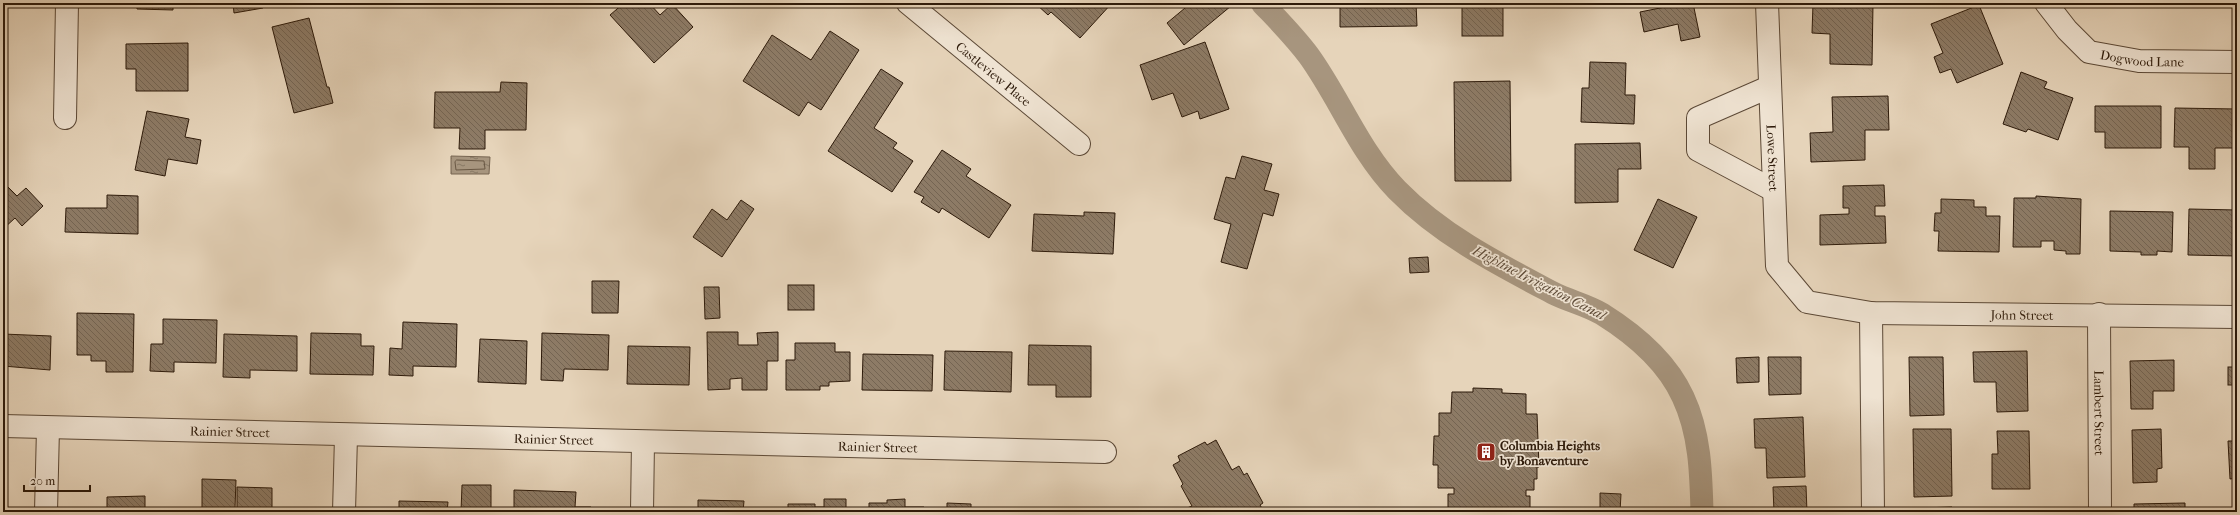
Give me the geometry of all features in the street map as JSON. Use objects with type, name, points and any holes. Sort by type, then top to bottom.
[{"type":"street","points":[[64,118],[67,3]]},
{"type":"street","name":"Castleview Place","points":[[908,3],[1079,144]]},
{"type":"street","name":"Lowe Street","points":[[1767,3],[1777,266],[1807,302]]},
{"type":"street","name":"Dogwood Lane","points":[[2046,3],[2067,30],[2089,52],[2139,61],[2237,62]]},
{"type":"street","points":[[1769,87],[1698,118],[1698,150],[1773,190]]},
{"type":"street","name":"John Street","points":[[1807,302],[1871,313],[2099,314],[2237,317]]},
{"type":"street","points":[[1871,313],[1873,512]]},
{"type":"street","name":"Lambert Street","points":[[2099,314],[2100,512]]},
{"type":"street","name":"Rainier Street","points":[[3,426],[346,436],[1105,452]]},
{"type":"street","points":[[46,512],[48,428]]},
{"type":"street","points":[[344,512],[346,436]]},
{"type":"street","points":[[642,512],[643,442]]},
{"type":"water","points":[[451,156],[490,157],[489,174],[451,174]]},
{"type":"building","points":[[137,3],[173,3],[173,10],[137,9]]},
{"type":"building","points":[[233,3],[262,3],[263,8],[234,13]]},
{"type":"building","points":[[624,3],[649,3],[660,15],[672,4],[693,27],[654,63],[610,15]]},
{"type":"building","points":[[1035,3],[1112,3],[1080,38],[1051,12],[1048,15]]},
{"type":"building","points":[[1191,3],[1228,3],[1231,6],[1184,45],[1167,23]]},
{"type":"building","points":[[1340,3],[1416,3],[1417,26],[1340,27]]},
{"type":"building","points":[[1462,3],[1503,3],[1503,36],[1462,36]]},
{"type":"building","points":[[1664,3],[1693,3],[1700,37],[1681,41],[1678,24],[1644,32],[1640,12],[1665,7]]},
{"type":"building","points":[[2158,3],[2229,3],[2229,6],[2158,5]]},
{"type":"building","points":[[1813,4],[1873,4],[1872,65],[1830,64],[1830,34],[1812,33]]},
{"type":"building","points":[[1979,5],[2003,64],[1957,83],[1951,69],[1940,73],[1934,57],[1943,53],[1931,24]]},
{"type":"building","points":[[309,18],[327,87],[329,87],[333,103],[294,113],[272,27]]},
{"type":"building","points":[[830,31],[859,50],[821,110],[808,102],[799,116],[743,81],[772,35],[811,60]]},
{"type":"building","points":[[1205,42],[1229,109],[1200,119],[1198,111],[1182,117],[1173,93],[1152,100],[1140,65]]},
{"type":"building","points":[[188,43],[188,91],[136,91],[136,69],[126,69],[126,44]]},
{"type":"building","points":[[1590,62],[1626,63],[1625,95],[1635,95],[1634,124],[1581,122],[1582,88],[1589,88]]},
{"type":"building","points":[[881,69],[903,83],[874,128],[897,143],[893,148],[913,161],[892,192],[828,151]]},
{"type":"building","points":[[2021,72],[2047,82],[2044,88],[2073,98],[2058,140],[2028,129],[2026,132],[2003,124]]},
{"type":"building","points":[[1510,81],[1511,181],[1455,181],[1454,82]]},
{"type":"building","points":[[501,82],[527,83],[526,130],[485,130],[485,149],[459,149],[460,128],[434,128],[435,92],[500,92]]},
{"type":"building","points":[[1888,96],[1889,130],[1865,130],[1865,160],[1811,162],[1810,133],[1833,132],[1832,97]]},
{"type":"building","points":[[2095,106],[2161,106],[2161,148],[2105,148],[2105,132],[2095,132]]},
{"type":"building","points":[[2175,108],[2237,109],[2236,148],[2215,148],[2215,169],[2189,169],[2189,147],[2174,147]]},
{"type":"building","points":[[147,111],[189,119],[185,137],[201,140],[197,164],[168,159],[165,176],[135,170]]},
{"type":"building","points":[[1640,143],[1641,169],[1618,169],[1618,202],[1575,203],[1575,144]]},
{"type":"building","points":[[942,150],[971,169],[966,176],[1011,205],[989,238],[942,208],[939,213],[921,202],[924,197],[914,192]]},
{"type":"building","points":[[1242,156],[1272,164],[1264,190],[1279,194],[1273,216],[1263,213],[1247,269],[1221,262],[1231,224],[1214,219],[1226,177],[1235,179]]},
{"type":"building","points":[[3,182],[17,196],[26,188],[43,206],[22,226],[15,218],[3,229]]},
{"type":"building","points":[[1884,185],[1885,206],[1875,206],[1875,216],[1885,216],[1886,243],[1820,245],[1820,215],[1849,214],[1849,208],[1843,208],[1843,186]]},
{"type":"building","points":[[107,195],[138,196],[138,234],[65,232],[66,208],[107,208]]},
{"type":"building","points":[[2036,196],[2081,199],[2080,254],[2066,254],[2066,251],[2054,250],[2054,241],[2041,241],[2041,247],[2013,247],[2014,198],[2036,198]]},
{"type":"building","points":[[1658,199],[1697,217],[1673,268],[1634,250]]},
{"type":"building","points":[[1941,199],[1974,200],[1974,207],[1986,207],[1986,216],[2000,216],[1999,252],[1938,251],[1939,231],[1934,231],[1935,213],[1941,213]]},
{"type":"building","points":[[741,200],[754,209],[722,257],[693,237],[712,209],[727,220]]},
{"type":"building","points":[[2189,209],[2237,210],[2237,256],[2188,255]]},
{"type":"building","points":[[2110,211],[2173,212],[2172,252],[2157,251],[2157,255],[2141,255],[2141,252],[2110,251]]},
{"type":"building","points":[[1084,212],[1115,213],[1113,254],[1032,251],[1034,214],[1084,216]]},
{"type":"building","points":[[1428,257],[1429,272],[1410,273],[1409,258]]},
{"type":"building","points":[[592,281],[619,281],[618,313],[592,313]]},
{"type":"building","points":[[788,285],[814,285],[814,310],[788,310]]},
{"type":"building","points":[[704,287],[719,287],[720,318],[705,319]]},
{"type":"building","points":[[77,313],[134,314],[133,372],[106,372],[106,361],[91,361],[91,355],[77,355]]},
{"type":"building","points":[[163,319],[217,320],[216,363],[174,362],[174,372],[150,371],[151,344],[163,344]]},
{"type":"building","points":[[403,322],[457,324],[456,367],[413,366],[413,376],[389,375],[390,348],[402,349]]},
{"type":"building","points":[[707,332],[738,332],[738,345],[758,345],[757,333],[778,332],[778,361],[767,361],[767,390],[742,390],[742,378],[730,379],[730,389],[708,390]]},
{"type":"building","points":[[311,333],[361,334],[361,346],[374,346],[373,375],[310,374]]},
{"type":"building","points":[[542,333],[609,335],[608,370],[564,369],[563,381],[541,380]]},
{"type":"building","points":[[3,334],[51,336],[50,370],[3,366]]},
{"type":"building","points":[[224,334],[297,336],[297,371],[250,370],[250,378],[223,377]]},
{"type":"building","points":[[480,339],[527,341],[526,384],[478,382]]},
{"type":"building","points":[[795,343],[835,343],[835,352],[850,352],[850,381],[829,382],[829,386],[820,386],[820,390],[786,390],[786,360],[795,360]]},
{"type":"building","points":[[1029,345],[1091,346],[1091,397],[1056,397],[1056,385],[1028,385]]},
{"type":"building","points":[[628,346],[690,347],[689,385],[627,384]]},
{"type":"building","points":[[945,351],[1012,352],[1011,392],[944,390]]},
{"type":"building","points":[[2027,351],[2028,411],[1997,412],[1996,382],[1974,382],[1973,352]]},
{"type":"building","points":[[863,354],[933,355],[932,391],[862,390]]},
{"type":"building","points":[[1759,357],[1759,382],[1737,383],[1736,358]]},
{"type":"building","points":[[1768,357],[1801,357],[1801,394],[1769,395]]},
{"type":"building","points":[[1909,357],[1943,357],[1944,415],[1910,416]]},
{"type":"building","points":[[2174,360],[2174,391],[2153,391],[2153,409],[2131,409],[2130,361]]},
{"type":"building","points":[[2228,367],[2237,367],[2237,385],[2228,385]]},
{"type":"building","name":"Columbia Heights by Bonaventure","points":[[1473,388],[1502,389],[1502,393],[1526,394],[1526,414],[1537,414],[1539,467],[1537,467],[1537,479],[1534,479],[1534,490],[1526,490],[1526,496],[1530,496],[1530,512],[1448,512],[1448,494],[1454,494],[1454,488],[1438,488],[1438,465],[1433,465],[1434,436],[1439,436],[1439,413],[1451,413],[1452,392],[1473,392]]},
{"type":"building","points":[[1803,417],[1805,477],[1767,478],[1766,448],[1755,448],[1754,419]]},
{"type":"building","points":[[1913,429],[1951,429],[1952,496],[1914,497]]},
{"type":"building","points":[[2161,429],[2162,468],[2157,469],[2157,482],[2133,483],[2132,430]]},
{"type":"building","points":[[1997,431],[2029,431],[2030,489],[1992,489],[1992,454],[1998,454]]},
{"type":"building","points":[[1216,440],[1232,470],[1239,466],[1244,475],[1247,473],[1263,503],[1260,505],[1263,510],[1269,508],[1271,512],[1189,512],[1187,508],[1192,506],[1181,486],[1183,484],[1173,465],[1180,461],[1178,456],[1205,442],[1207,445]]},
{"type":"building","points":[[2228,441],[2237,441],[2237,478],[2230,479]]},
{"type":"building","points":[[202,479],[236,480],[235,508],[226,508],[226,512],[202,512]]},
{"type":"building","points":[[462,485],[491,485],[491,512],[461,512]]},
{"type":"building","points":[[1806,486],[1807,512],[1774,512],[1773,487]]},
{"type":"building","points":[[237,487],[272,488],[272,512],[237,512]]},
{"type":"building","points":[[514,490],[576,492],[575,507],[591,507],[591,512],[514,512]]},
{"type":"building","points":[[1600,493],[1621,494],[1620,512],[1600,512]]},
{"type":"building","points":[[145,496],[145,511],[154,512],[107,512],[107,497]]},
{"type":"building","points":[[824,499],[846,499],[846,512],[788,512],[788,504],[815,504],[815,507],[824,507]]},
{"type":"building","points":[[905,499],[905,507],[924,507],[924,512],[869,512],[869,503],[887,503],[887,500]]},
{"type":"building","points":[[698,500],[744,501],[743,512],[698,512]]},
{"type":"building","points":[[399,501],[448,502],[447,512],[399,512]]},
{"type":"building","points":[[947,503],[971,504],[971,508],[1004,508],[1004,512],[947,512]]},
{"type":"building","points":[[2185,503],[2185,512],[2134,512],[2134,504]]},
{"type":"building","points":[[1952,507],[1952,512],[1920,512],[1920,508]]},
{"type":"building","points":[[1034,509],[1064,510],[1064,512],[1034,512]]},
{"type":"waterway","name":"Highline Irrigation Canal","points":[[1262,3],[1292,35],[1309,56],[1372,159],[1397,190],[1414,206],[1451,235],[1491,260],[1553,293],[1602,314],[1626,330],[1659,361],[1668,372],[1683,397],[1693,425],[1700,468],[1702,512]]},
{"type":"place","name":"Columbia Heights by Bonaventure","points":[[1486,452]]}]
